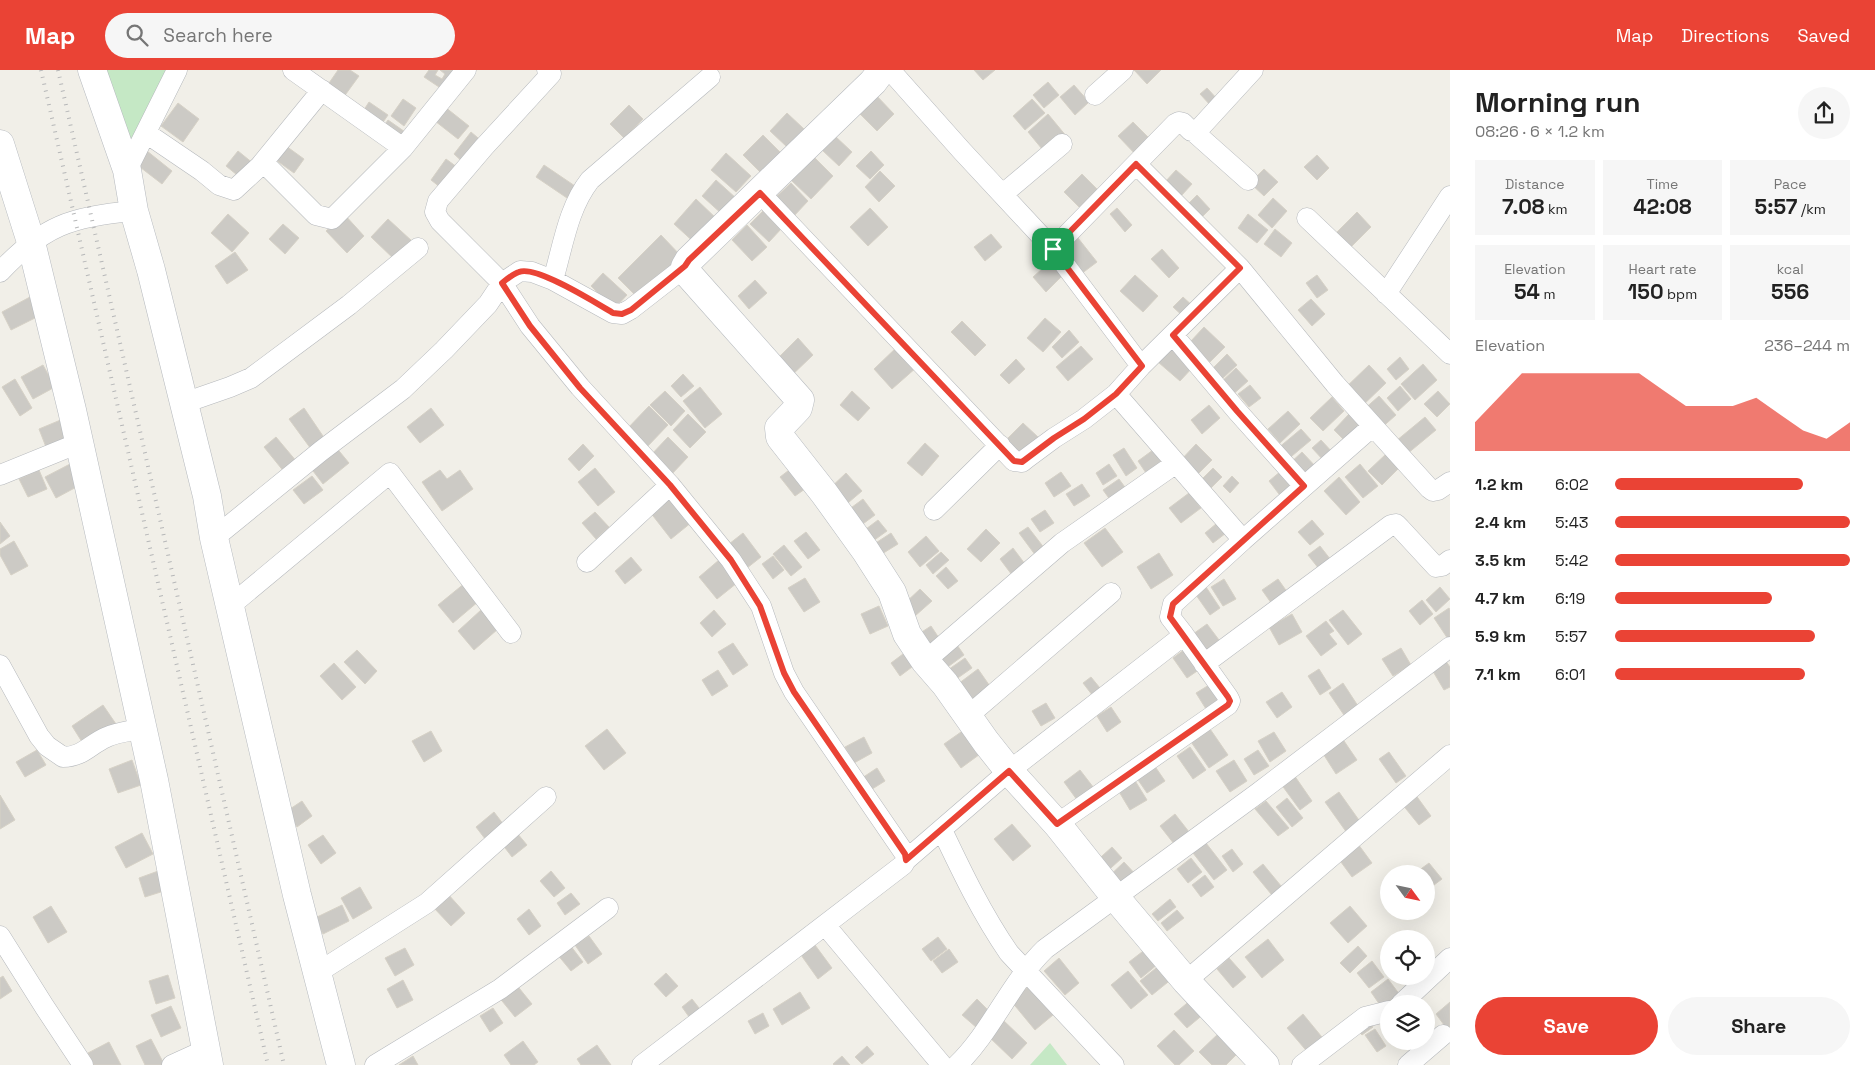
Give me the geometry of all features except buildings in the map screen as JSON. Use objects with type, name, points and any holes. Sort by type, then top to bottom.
[{"type":"street","points":[[92,70],[127,170],[134,211],[152,270],[207,496],[214,538],[297,896],[341,1065]]},
{"type":"street","points":[[127,170],[177,70]]},
{"type":"street","points":[[293,70],[404,148]]},
{"type":"street","points":[[260,166],[268,166],[316,215],[332,219],[404,148],[466,70]]},
{"type":"street","points":[[548,70],[552,74],[484,147],[438,201],[435,212],[440,221],[502,283],[530,326],[580,388],[670,485],[731,560],[750,587],[760,606],[784,673],[794,692],[905,854],[906,860]]},
{"type":"street","points":[[214,538],[314,457],[404,389],[482,310],[502,283],[520,271],[532,272],[553,280],[613,313],[622,314],[631,310],[685,266],[873,82],[882,70]]},
{"type":"street","points":[[890,70],[1053,249],[1142,366]]},
{"type":"street","points":[[1095,96],[1123,70]]},
{"type":"street","points":[[1194,132],[1216,112],[1253,70]]},
{"type":"street","points":[[553,280],[573,210],[584,187],[625,148],[710,77]]},
{"type":"street","points":[[146,133],[219,185],[234,190],[260,166],[322,90]]},
{"type":"street","points":[[1053,249],[1179,122],[1194,132],[1248,180]]},
{"type":"street","points":[[0,144],[31,242],[79,443],[154,780],[207,1057],[172,1065]]},
{"type":"street","points":[[1003,194],[1062,144]]},
{"type":"street","points":[[1136,164],[1240,268],[1335,384],[1428,488],[1433,491],[1438,490],[1450,482]]},
{"type":"street","points":[[760,193],[1014,461],[1022,462],[1116,394],[1240,268]]},
{"type":"street","points":[[1386,294],[1450,196]]},
{"type":"street","points":[[0,272],[31,242],[54,228],[75,220],[104,213],[134,211]]},
{"type":"street","points":[[1307,218],[1450,354]]},
{"type":"street","points":[[184,403],[251,378],[349,305],[418,248]]},
{"type":"street","points":[[685,266],[689,275],[800,400],[798,408],[779,428],[780,436],[865,550],[892,592],[907,634],[925,661],[945,684],[1009,771],[1057,824],[1116,898],[1255,1061]]},
{"type":"street","points":[[1173,335],[1304,486]]},
{"type":"street","points":[[1116,394],[1175,464],[1244,540]]},
{"type":"street","points":[[1057,824],[1228,705],[1230,701],[1228,697],[1170,617],[1173,604],[1373,426]]},
{"type":"street","points":[[0,475],[79,443]]},
{"type":"street","points":[[934,510],[1000,445]]},
{"type":"street","points":[[925,661],[1062,543],[1175,464]]},
{"type":"street","points":[[230,606],[390,473],[511,633]]},
{"type":"street","points":[[587,562],[670,485]]},
{"type":"street","points":[[1204,664],[1391,525],[1396,524],[1436,567],[1442,566],[1450,560]]},
{"type":"street","points":[[968,716],[1111,593]]},
{"type":"street","points":[[642,1065],[903,865],[906,860],[1009,771],[1184,635]]},
{"type":"street","points":[[957,1065],[976,1044],[1030,963],[1045,949],[1116,898],[1450,647]]},
{"type":"street","points":[[0,665],[39,736],[47,746],[64,757],[80,755],[100,740],[109,736],[142,728]]},
{"type":"street","points":[[1186,981],[1450,755]]},
{"type":"street","points":[[317,973],[427,903],[546,797]]},
{"type":"street","points":[[942,830],[985,916],[1009,952],[1114,1065]]},
{"type":"street","points":[[375,1065],[500,989],[608,908]]},
{"type":"street","points":[[825,925],[942,1065]]},
{"type":"street","points":[[0,936],[84,1065]]},
{"type":"street","points":[[1411,995],[1450,958]]},
{"type":"street","points":[[1302,1065],[1365,1017],[1380,1013]]},
{"type":"street","points":[[1408,1065],[1443,1035]]},
{"type":"green space","points":[[96,70],[171,70],[128,161]]},
{"type":"green space","points":[[1050,1043],[1067,1065],[1030,1065]]},
{"type":"railway","points":[[41,70],[268,1065]]},
{"type":"railway","points":[[58,70],[284,1065]]},
{"type":"route","points":[[1136,164],[1240,268],[1173,335],[1304,486],[1173,604],[1170,611],[1170,617],[1228,697],[1230,701],[1228,705],[1057,824],[1009,771],[906,860],[905,854],[794,692],[784,673],[760,606],[750,587],[682,499],[635,445],[580,388],[530,326],[502,283],[520,271],[532,272],[553,280],[613,313],[622,314],[631,310],[685,266],[689,260],[760,193],[1014,461],[1022,462],[1116,394],[1142,366],[1053,249],[1136,164]]}]
